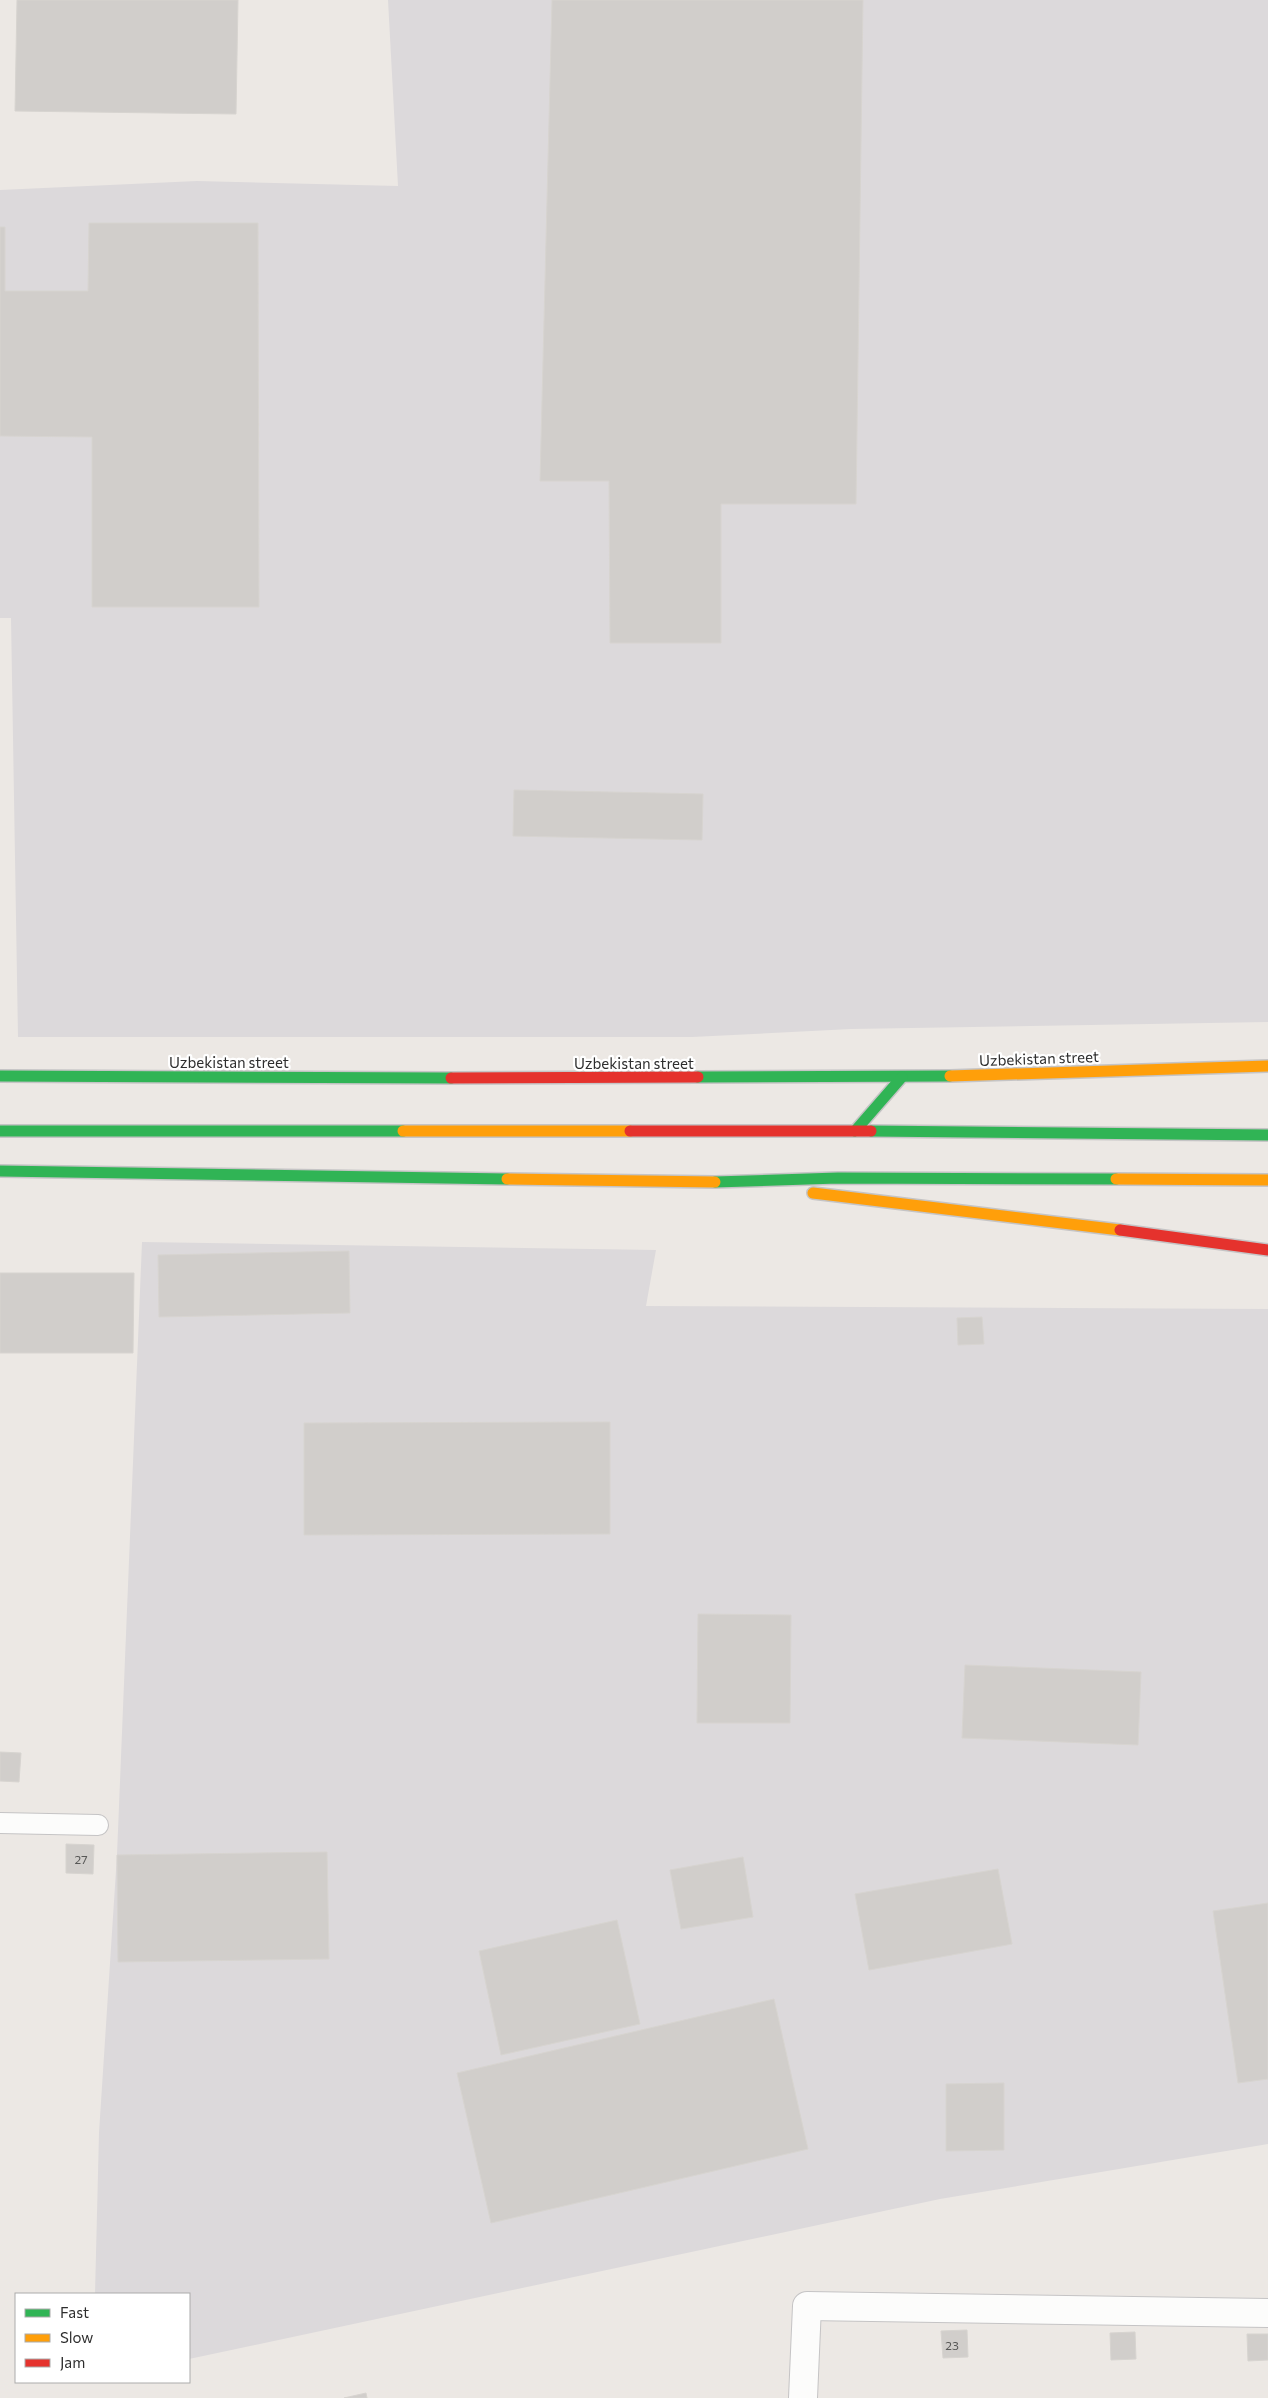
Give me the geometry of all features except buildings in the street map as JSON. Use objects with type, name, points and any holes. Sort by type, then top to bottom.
[{"type":"main road","name":"Uzbekistan street","points":[[0,1076],[351,1078],[902,1077],[1268,1066]]},
{"type":"main road","points":[[855,1131],[902,1077]]},
{"type":"main road","points":[[0,1131],[855,1131],[1268,1134]]},
{"type":"main road","points":[[0,1171],[720,1182],[838,1178],[1268,1180]]},
{"type":"main road","points":[[720,1182],[1029,1218],[1268,1250]]},
{"type":"street","points":[[803,2398],[807,2306],[1268,2313]]},
{"type":"lane","points":[[0,1822],[98,1825]]},
{"type":"shaded area","points":[[388,0],[1268,0],[1268,1022],[851,1029],[692,1037],[18,1037],[11,618],[0,618],[0,190],[197,181],[398,186]]},
{"type":"shaded area","points":[[142,1242],[656,1250],[646,1306],[1268,1309],[1268,2144],[940,2199],[190,2359],[190,2293],[95,2293],[99,2133],[117,1855]]},
{"type":"traffic: fast","points":[[0,1076],[451,1078]]},
{"type":"traffic: fast","points":[[698,1077],[950,1076]]},
{"type":"traffic: fast","points":[[855,1131],[902,1077]]},
{"type":"traffic: fast","points":[[0,1131],[403,1131]]},
{"type":"traffic: fast","points":[[871,1131],[1268,1135]]},
{"type":"traffic: fast","points":[[0,1171],[507,1179]]},
{"type":"traffic: fast","points":[[715,1182],[838,1178],[1116,1179]]},
{"type":"traffic: slow","points":[[950,1076],[1268,1066]]},
{"type":"traffic: slow","points":[[403,1131],[630,1131]]},
{"type":"traffic: slow","points":[[507,1179],[715,1182]]},
{"type":"traffic: slow","points":[[1116,1179],[1268,1180]]},
{"type":"traffic: slow","points":[[813,1193],[1120,1230]]},
{"type":"traffic: jam","points":[[451,1078],[698,1077]]},
{"type":"traffic: jam","points":[[630,1131],[871,1131]]},
{"type":"traffic: jam","points":[[1120,1230],[1268,1250]]}]
